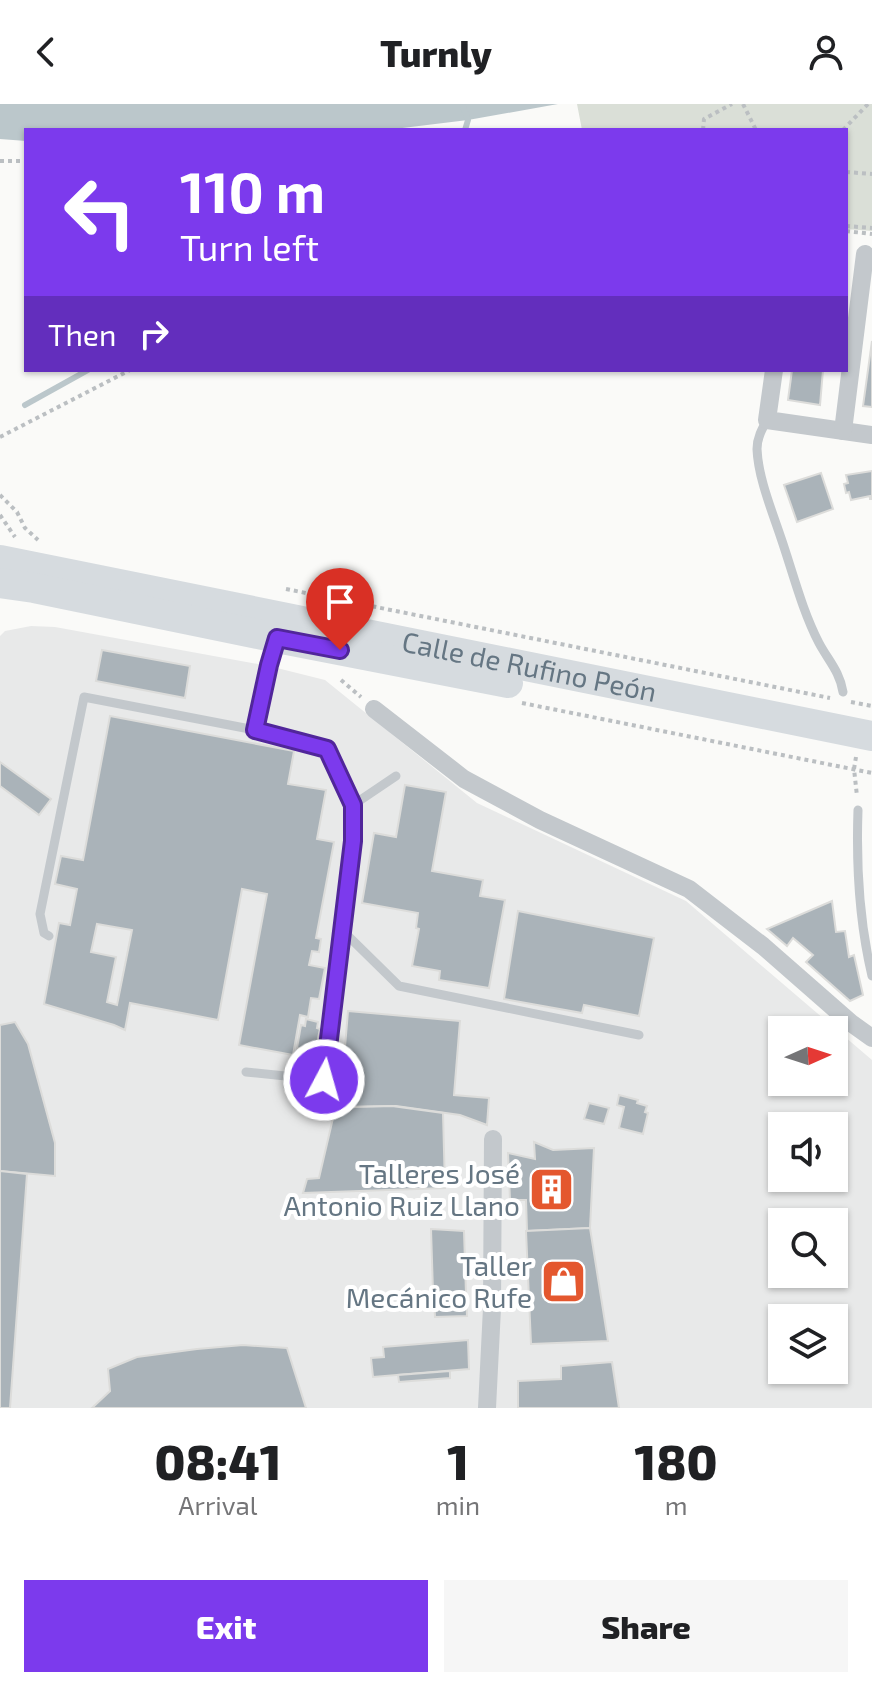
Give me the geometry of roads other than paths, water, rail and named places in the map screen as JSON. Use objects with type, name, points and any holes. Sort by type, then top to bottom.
[{"type":"main road","name":"Calle de Rufino Peón","points":[[0,560],[872,736]]},
{"type":"main road","name":"Calle de Rufino Peón","points":[[0,583],[277,638],[863,762]]},
{"type":"street","points":[[843,431],[861,253]]},
{"type":"street","points":[[774,372],[767,420],[872,435]]},
{"type":"street","points":[[374,709],[464,779],[540,820],[689,889],[763,946],[872,1038]]},
{"type":"street","points":[[487,1408],[492,1308],[493,1139]]},
{"type":"lane","points":[[767,420],[758,438],[757,449],[767,494],[807,616],[820,645],[837,671],[844,696]]},
{"type":"lane","points":[[255,730],[277,638]]},
{"type":"lane","points":[[49,936],[44,933],[40,914],[84,697],[255,730],[327,749],[353,805],[353,841],[324,1080],[246,1072]]},
{"type":"lane","points":[[353,805],[396,776]]},
{"type":"lane","points":[[858,810],[858,884],[872,976]]},
{"type":"lane","points":[[341,929],[399,986],[639,1035]]},
{"type":"waterway","points":[[462,104],[468,120],[466,128]]},
{"type":"waterway","points":[[25,405],[84,372]]},
{"type":"place","name":"Talleres José Antonio Ruiz Llano","points":[[551,1190]]},
{"type":"place","name":"Taller Mecánico Rufe","points":[[563,1282]]}]
